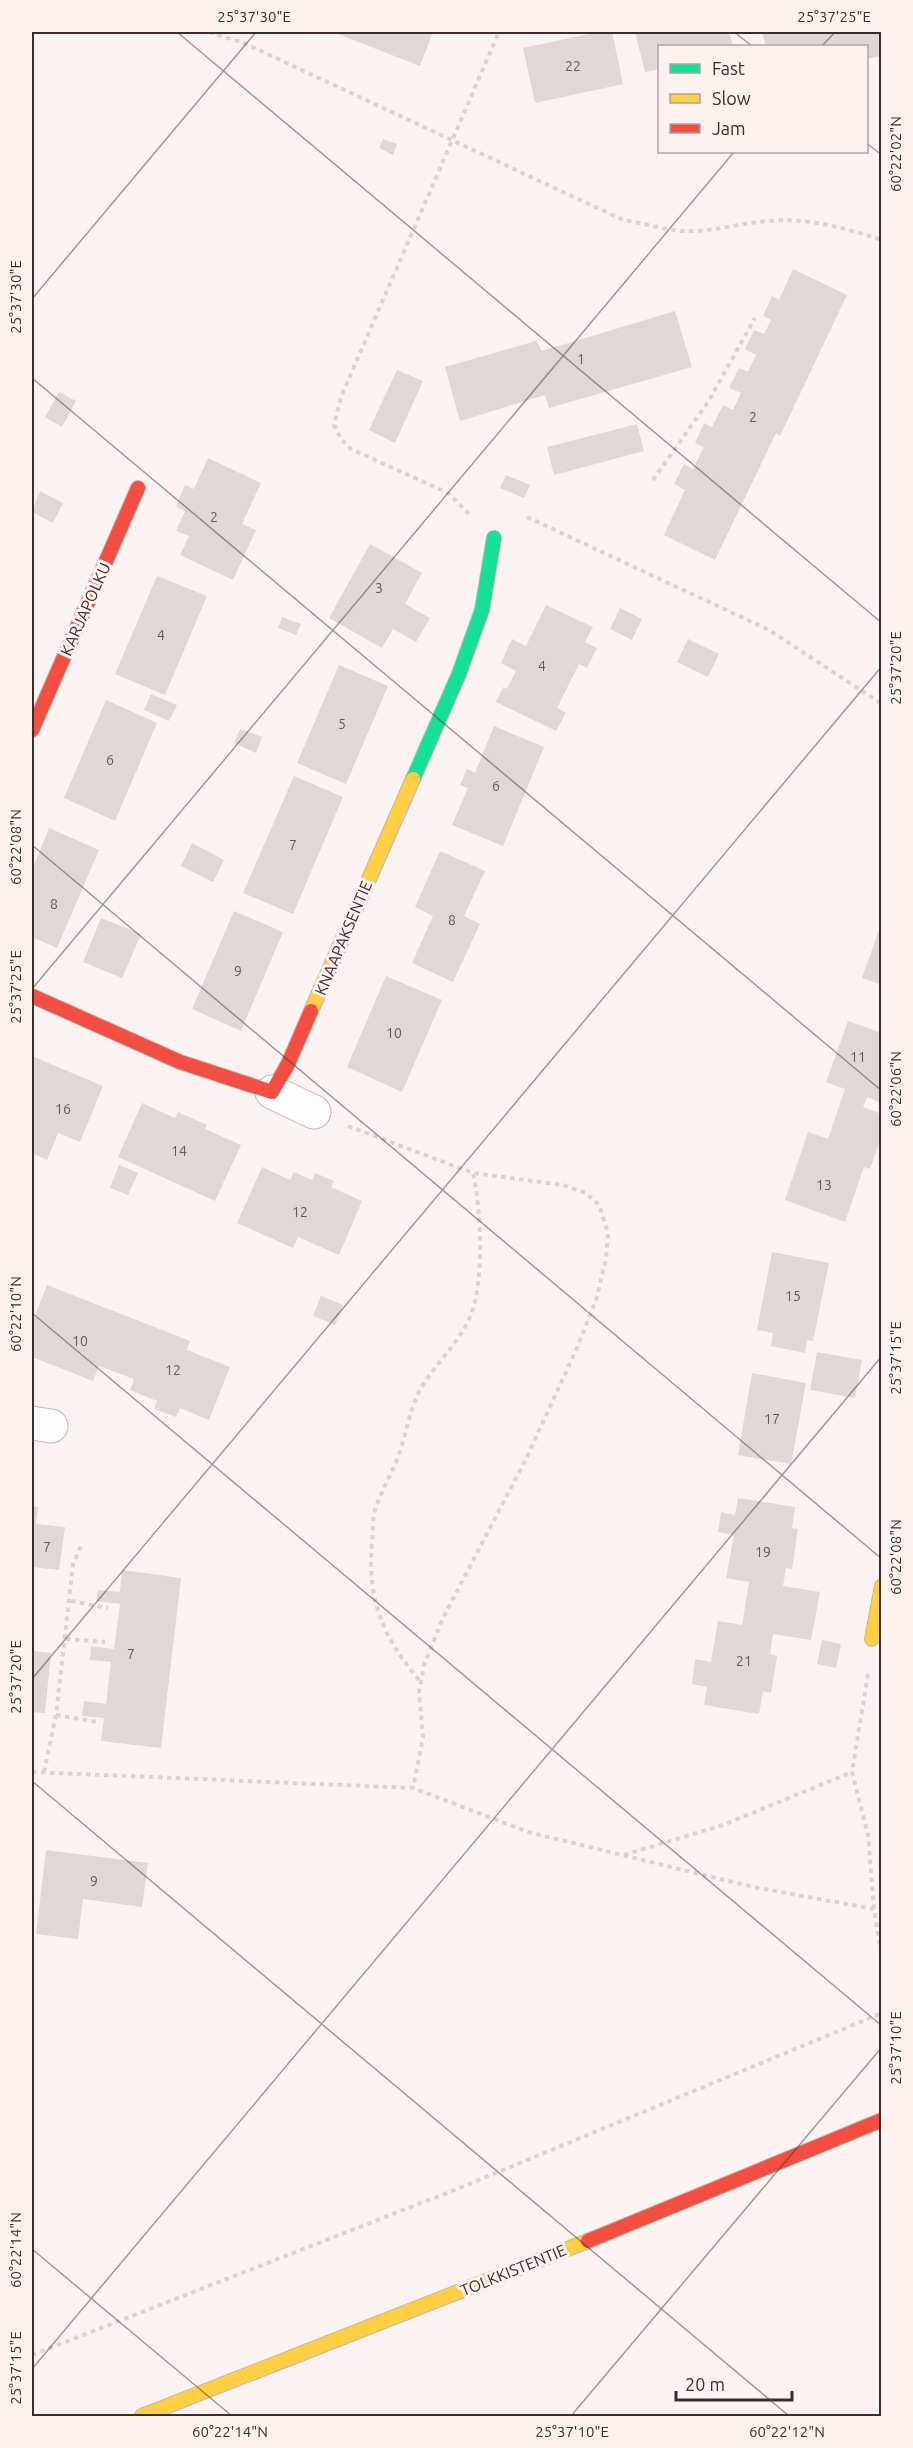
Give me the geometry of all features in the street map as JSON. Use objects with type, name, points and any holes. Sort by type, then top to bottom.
[{"type":"street","name":"KARJAPOLKU","points":[[32,730],[138,488]]},
{"type":"street","name":"KNAAPAKSENTIE","points":[[272,1092],[292,1056],[459,674],[482,610],[494,538]]},
{"type":"street","points":[[32,996],[183,1062],[241,1085],[272,1092],[314,1112]]},
{"type":"street","points":[[872,1639],[882,1586]]},
{"type":"street","name":"TOLKKISTENTIE","points":[[142,2416],[685,2202],[882,2120]]},
{"type":"path","points":[[209,32],[246,45],[621,219],[684,231],[723,229],[768,221],[799,221],[846,228],[882,240]]},
{"type":"path","points":[[494,538],[448,493],[351,449],[341,439],[334,425],[341,397],[499,32]]},
{"type":"path","points":[[653,480],[708,402],[755,318]]},
{"type":"path","points":[[526,517],[769,630],[882,704]]},
{"type":"path","points":[[314,1112],[472,1173],[563,1185],[586,1193],[599,1205],[608,1233],[606,1259],[596,1300],[577,1348],[526,1459],[443,1618],[419,1680],[423,1737],[413,1788]]},
{"type":"path","points":[[419,1680],[401,1658],[385,1632],[372,1594],[375,1509],[401,1449],[410,1410],[423,1385],[455,1344],[471,1315],[480,1239],[480,1203],[472,1173]]},
{"type":"path","points":[[44,1772],[56,1715],[73,1564],[81,1546]]},
{"type":"path","points":[[70,1601],[108,1608]]},
{"type":"path","points":[[66,1639],[105,1642]]},
{"type":"path","points":[[872,1639],[852,1772],[868,1834],[874,1909],[882,1958]]},
{"type":"path","points":[[56,1715],[97,1722]]},
{"type":"path","points":[[32,1772],[413,1788],[528,1832],[753,1887],[874,1909]]},
{"type":"path","points":[[623,1855],[723,1825],[852,1772]]},
{"type":"path","points":[[32,2355],[451,2191],[882,2013]]},
{"type":"building","points":[[333,32],[433,32],[420,66]]},
{"type":"building","points":[[598,32],[612,32],[623,84],[535,103],[523,48]]},
{"type":"building","points":[[635,32],[729,32],[733,45],[658,45],[658,69],[645,72]]},
{"type":"building","points":[[762,32],[880,32],[882,56],[868,59],[868,45],[766,45]]},
{"type":"building","points":[[383,139],[397,144],[393,155],[379,148]]},
{"type":"building","points":[[793,269],[847,295],[780,436],[776,433],[715,560],[664,535],[685,490],[674,484],[684,464],[693,469],[704,447],[695,443],[704,423],[712,427],[723,405],[733,410],[741,393],[729,388],[739,368],[748,372],[756,355],[745,349],[754,330],[764,334],[771,320],[763,316],[772,296],[779,300]]},
{"type":"building","points":[[675,311],[692,367],[549,408],[545,395],[460,421],[445,367],[536,341],[542,351]]},
{"type":"building","points":[[397,370],[423,381],[395,443],[369,430]]},
{"type":"building","points":[[59,392],[76,401],[62,427],[45,417]]},
{"type":"building","points":[[637,424],[644,451],[554,475],[547,447]]},
{"type":"building","points":[[208,458],[261,483],[242,524],[256,530],[233,580],[180,555],[189,536],[176,531],[185,511],[176,507],[185,485],[194,489]]},
{"type":"building","points":[[506,475],[530,485],[524,498],[500,488]]},
{"type":"building","points":[[40,491],[63,503],[53,523],[32,512]]},
{"type":"building","points":[[370,544],[422,573],[405,604],[430,618],[416,642],[393,629],[382,648],[329,618]]},
{"type":"building","points":[[157,576],[207,596],[165,695],[115,674]]},
{"type":"building","points":[[546,605],[593,627],[585,642],[597,648],[587,668],[579,664],[557,708],[566,713],[556,731],[496,702],[503,687],[507,689],[516,671],[501,663],[512,639],[526,646]]},
{"type":"building","points":[[620,608],[642,619],[632,640],[610,629]]},
{"type":"building","points":[[282,617],[301,624],[296,635],[278,628]]},
{"type":"building","points":[[688,639],[719,654],[708,677],[677,662]]},
{"type":"building","points":[[339,665],[388,686],[346,784],[297,763]]},
{"type":"building","points":[[151,694],[177,705],[169,721],[144,710]]},
{"type":"building","points":[[106,700],[157,723],[115,821],[64,798]]},
{"type":"building","points":[[494,726],[544,747],[503,846],[452,825],[468,788],[460,785],[467,769],[475,773]]},
{"type":"building","points":[[240,729],[262,737],[256,753],[234,743]]},
{"type":"building","points":[[294,776],[343,797],[293,914],[243,893]]},
{"type":"building","points":[[49,828],[99,850],[57,948],[32,937],[32,870]]},
{"type":"building","points":[[192,843],[224,860],[213,882],[181,866]]},
{"type":"building","points":[[440,851],[485,871],[464,916],[480,924],[453,982],[412,963],[433,916],[415,907]]},
{"type":"building","points":[[234,911],[283,932],[241,1031],[192,1009]]},
{"type":"building","points":[[101,918],[141,934],[122,978],[83,962]]},
{"type":"building","points":[[882,924],[882,985],[862,978]]},
{"type":"building","points":[[386,976],[442,1000],[402,1092],[347,1067]]},
{"type":"building","points":[[848,1021],[882,1033],[882,1103],[867,1097],[863,1107],[882,1114],[882,1135],[870,1169],[864,1167],[845,1222],[785,1200],[808,1132],[828,1139],[845,1089],[826,1082]]},
{"type":"building","points":[[32,1056],[103,1086],[80,1142],[58,1133],[47,1160],[32,1153]]},
{"type":"building","points":[[142,1103],[175,1118],[178,1112],[207,1125],[205,1129],[241,1145],[215,1201],[118,1157]]},
{"type":"building","points":[[119,1165],[138,1173],[128,1195],[110,1188]]},
{"type":"building","points":[[262,1167],[290,1180],[294,1172],[312,1180],[315,1173],[334,1181],[331,1187],[362,1201],[339,1255],[298,1237],[293,1248],[237,1223]]},
{"type":"building","points":[[772,1252],[829,1263],[813,1341],[807,1340],[805,1353],[771,1346],[773,1333],[757,1330]]},
{"type":"building","points":[[47,1285],[190,1341],[187,1350],[230,1367],[209,1420],[180,1408],[176,1417],[154,1409],[157,1401],[130,1390],[134,1379],[99,1366],[93,1381],[32,1357],[32,1324]]},
{"type":"building","points":[[321,1296],[343,1305],[335,1325],[313,1316]]},
{"type":"building","points":[[817,1352],[862,1360],[855,1398],[810,1390]]},
{"type":"building","points":[[752,1373],[806,1383],[791,1464],[738,1455]]},
{"type":"building","points":[[738,1498],[795,1507],[792,1528],[798,1529],[792,1569],[786,1568],[783,1586],[820,1592],[811,1640],[773,1634],[770,1654],[777,1656],[771,1693],[763,1691],[759,1714],[704,1705],[707,1687],[692,1684],[695,1659],[711,1662],[718,1621],[742,1625],[749,1582],[726,1578],[734,1535],[718,1532],[721,1512],[735,1515]]},
{"type":"building","points":[[32,1506],[38,1507],[36,1524],[65,1527],[59,1570],[32,1567]]},
{"type":"building","points":[[122,1570],[181,1578],[161,1748],[101,1741],[104,1718],[82,1716],[84,1701],[106,1704],[111,1662],[90,1660],[91,1646],[114,1649],[120,1604],[96,1601],[98,1590],[120,1592]]},
{"type":"building","points":[[822,1640],[841,1644],[836,1668],[817,1664]]},
{"type":"building","points":[[32,1651],[51,1653],[45,1713],[32,1712]]},
{"type":"building","points":[[46,1850],[148,1863],[142,1907],[83,1899],[78,1939],[36,1934]]},
{"type":"traffic: fast","points":[[413,779],[459,674],[482,610],[494,538]]},
{"type":"traffic: slow","points":[[311,1011],[413,779]]},
{"type":"traffic: slow","points":[[872,1639],[882,1586]]},
{"type":"traffic: slow","points":[[142,2416],[588,2241]]},
{"type":"traffic: jam","points":[[32,730],[138,488]]},
{"type":"traffic: jam","points":[[32,996],[180,1062],[272,1092],[288,1064],[311,1011]]},
{"type":"traffic: jam","points":[[588,2241],[882,2120]]}]
